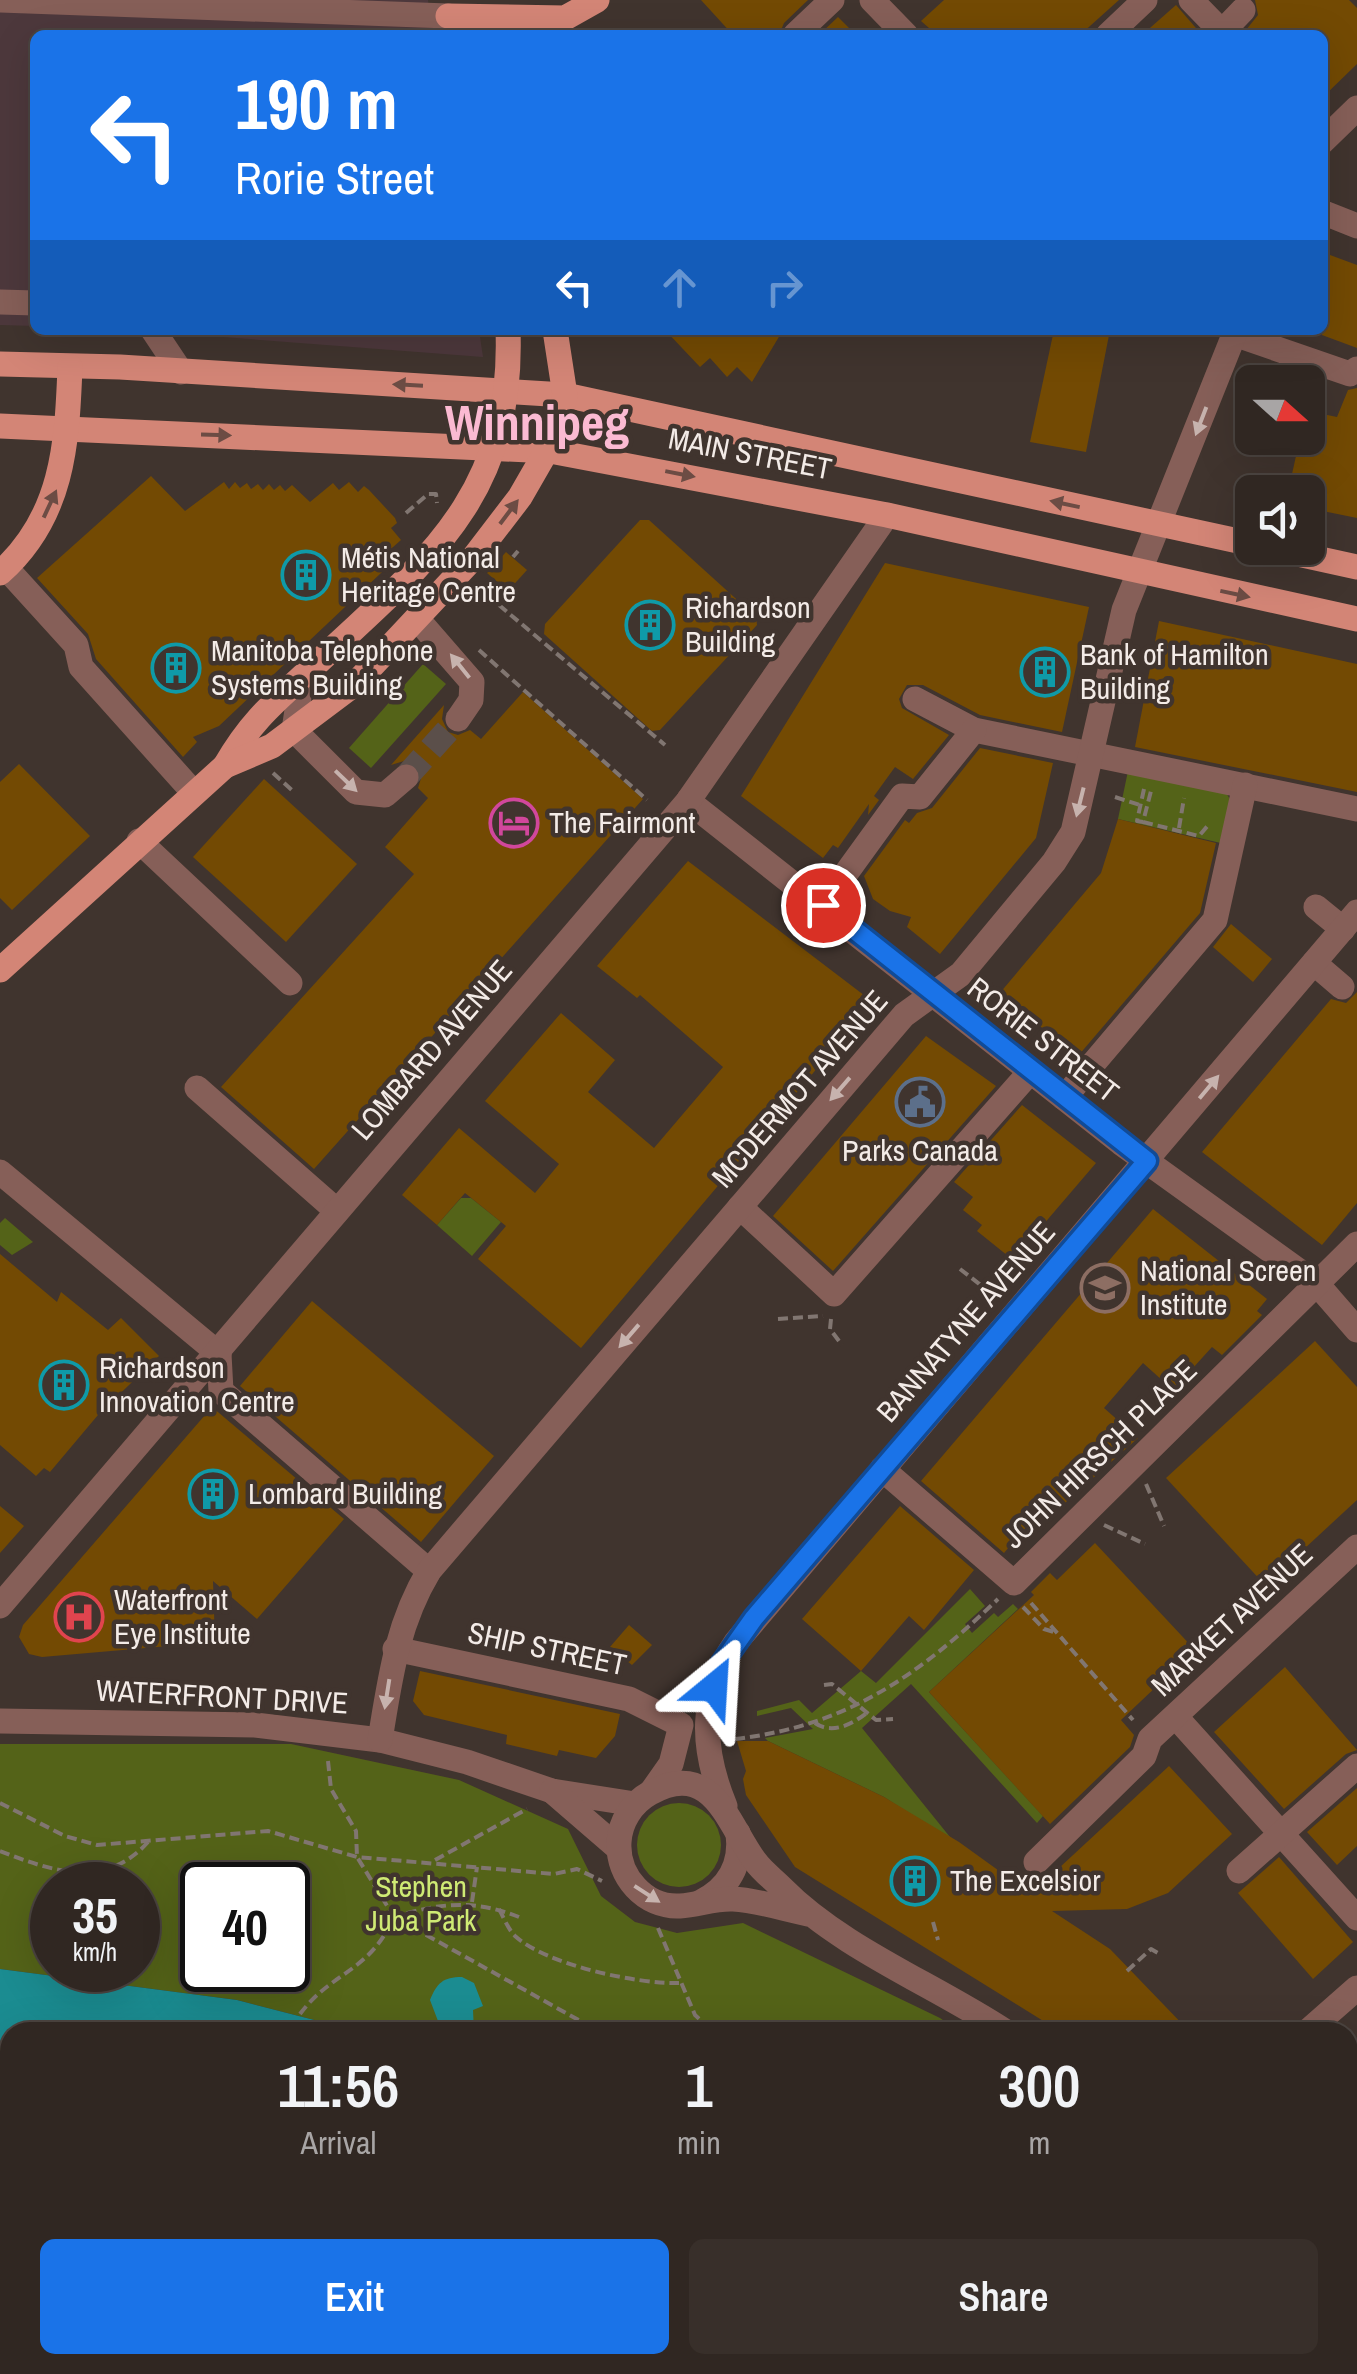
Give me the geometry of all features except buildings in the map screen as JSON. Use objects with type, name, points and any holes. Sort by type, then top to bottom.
[{"type":"main road","points":[[448,17],[565,18],[597,0]]},
{"type":"main road","points":[[0,970],[224,766],[249,724],[442,540],[479,488],[496,446],[506,391],[508,335]]},
{"type":"main road","points":[[224,766],[272,746],[356,684],[474,557],[550,450],[565,395],[556,335]]},
{"type":"main road","name":"MAIN STREET","points":[[0,364],[565,395],[1235,540]]},
{"type":"main road","points":[[3,571],[48,510],[65,463],[70,366]]},
{"type":"main road","name":"MAIN STREET","points":[[0,426],[550,450],[887,515],[1357,619]]},
{"type":"main road","points":[[1325,560],[1357,567]]},
{"type":"street","points":[[0,0],[276,5],[448,17]]},
{"type":"street","points":[[800,30],[832,0]]},
{"type":"street","points":[[872,0],[901,30]]},
{"type":"street","points":[[1113,30],[1145,0]]},
{"type":"street","points":[[1191,0],[1217,30]]},
{"type":"street","points":[[1224,30],[1244,10]]},
{"type":"street","points":[[1328,136],[1357,108]]},
{"type":"street","points":[[1328,214],[1357,226]]},
{"type":"street","points":[[0,302],[30,303]]},
{"type":"street","points":[[156,335],[182,372]]},
{"type":"street","name":"MCDERMOT AVENUE","points":[[380,1740],[394,1650],[410,1602],[429,1571],[904,1015],[961,974],[1054,862],[1072,832],[1124,610],[1234,335]]},
{"type":"street","points":[[1243,335],[1350,374],[1357,369]]},
{"type":"street","name":"LOMBARD AVENUE","points":[[0,1606],[688,801],[887,515]]},
{"type":"street","points":[[3,571],[76,646],[80,667],[194,793]]},
{"type":"street","points":[[419,620],[472,682],[471,700],[458,719]]},
{"type":"street","points":[[302,677],[294,730],[364,796],[385,795],[406,777]]},
{"type":"street","points":[[914,699],[974,730],[1092,753],[1150,777],[1245,785],[1357,810]]},
{"type":"street","points":[[823,905],[902,796],[920,797],[974,730]]},
{"type":"street","points":[[1064,1098],[1215,920],[1245,785]]},
{"type":"street","name":"RORIE STREET","points":[[688,801],[1030,1072],[1318,1284],[1357,1330]]},
{"type":"street","points":[[138,841],[290,984]]},
{"type":"street","points":[[1316,907],[1350,921]]},
{"type":"street","name":"BANNATYNE AVENUE","points":[[730,1815],[708,1764],[706,1741],[720,1666],[754,1618],[1350,921]]},
{"type":"street","points":[[1314,963],[1342,986]]},
{"type":"street","points":[[740,1206],[833,1306],[1030,1072]]},
{"type":"street","points":[[197,1088],[337,1211]]},
{"type":"street","points":[[0,1172],[218,1354],[221,1391],[429,1571]]},
{"type":"street","name":"JOHN HIRSCH PLACE","points":[[1016,1591],[1357,1244]]},
{"type":"street","points":[[882,1469],[1016,1591]]},
{"type":"street","name":"MARKET AVENUE","points":[[1036,1862],[1144,1756],[1150,1739],[1357,1547]]},
{"type":"street","name":"SHIP STREET","points":[[394,1650],[629,1699],[681,1725],[670,1764],[644,1798]]},
{"type":"street","points":[[1176,1717],[1357,1918]]},
{"type":"street","name":"WATERFRONT DRIVE","points":[[0,1720],[255,1725],[380,1740],[467,1762],[541,1799],[618,1848],[625,1872],[645,1896],[670,1906],[734,1899],[808,1914]]},
{"type":"street","points":[[1239,1872],[1357,1766]]},
{"type":"street","name":"WATERFRONT DRIVE","points":[[541,1799],[644,1798],[677,1785],[694,1787],[730,1815],[755,1861],[808,1914],[989,2022]]},
{"type":"street","points":[[618,1848],[624,1822],[644,1798]]},
{"type":"street","points":[[701,1902],[722,1888],[736,1866],[740,1847],[730,1815]]},
{"type":"street","points":[[1318,2022],[1357,1988]]},
{"type":"path","points":[[406,513],[428,494],[436,494]]},
{"type":"path","points":[[512,557],[518,552]]},
{"type":"path","points":[[498,605],[665,745]]},
{"type":"path","points":[[467,638],[647,800]]},
{"type":"path","points":[[270,770],[295,793]]},
{"type":"path","points":[[1150,777],[1138,821],[1198,836],[1205,824],[1220,818]]},
{"type":"path","points":[[1144,822],[1150,777]]},
{"type":"path","points":[[1178,829],[1184,794],[1194,793]]},
{"type":"path","points":[[1115,797],[1140,805]]},
{"type":"path","points":[[960,1268],[991,1294]]},
{"type":"path","points":[[778,1319],[833,1306],[830,1329],[842,1345]]},
{"type":"path","points":[[1134,1468],[1149,1487],[1164,1526]]},
{"type":"path","points":[[1091,1511],[1107,1528],[1145,1544]]},
{"type":"path","points":[[1016,1591],[1044,1629],[1058,1634]]},
{"type":"path","points":[[1016,1591],[1150,1739]]},
{"type":"path","points":[[720,1740],[779,1734],[860,1705],[928,1661],[1016,1591]]},
{"type":"path","points":[[824,1686],[832,1684],[876,1720],[893,1719]]},
{"type":"path","points":[[815,1723],[821,1728],[841,1727],[868,1712]]},
{"type":"path","points":[[329,1751],[331,1789],[356,1831],[358,1857],[394,1917],[582,2022]]},
{"type":"path","points":[[432,1862],[541,1799]]},
{"type":"path","points":[[0,1803],[87,1844],[268,1831],[358,1857],[554,1874],[577,1869],[609,1888]]},
{"type":"path","points":[[0,1851],[58,1870],[87,1872],[129,1863],[148,1842]]},
{"type":"path","points":[[471,1904],[476,1867]]},
{"type":"path","points":[[300,2014],[314,1996],[376,1952],[394,1917],[437,1905],[471,1904],[519,1917]]},
{"type":"path","points":[[499,1909],[512,1934],[531,1948],[607,1976],[649,1984],[680,1983]]},
{"type":"path","points":[[648,1921],[658,1926],[680,1983],[695,2015],[703,2022]]},
{"type":"path","points":[[933,1922],[938,1940]]},
{"type":"path","points":[[1127,1971],[1151,1949],[1158,1953]]},
{"type":"shaded area","points":[[0,0],[428,0],[432,30],[30,30],[30,326],[0,325]]},
{"type":"shaded area","points":[[196,335],[480,335],[483,357]]},
{"type":"green space","points":[[423,664],[446,684],[371,768],[349,748]]},
{"type":"green space","points":[[1128,771],[1227,794],[1233,805],[1225,844],[1118,819]]},
{"type":"green space","points":[[461,1198],[471,1198],[501,1222],[472,1256],[437,1225]]},
{"type":"green space","points":[[5,1218],[33,1242],[12,1255],[0,1245],[0,1223]]},
{"type":"green space","points":[[970,1589],[985,1606],[965,1624],[972,1633],[994,1613],[998,1617],[1013,1604],[1018,1609],[929,1692],[1043,1816],[1037,1823],[911,1684],[862,1728],[954,1842],[884,1797],[768,1741],[765,1738],[813,1729],[791,1708],[757,1716],[757,1711],[799,1700],[812,1713],[861,1671],[876,1683]]},
{"type":"green space","name":"Stephen Juba Park","points":[[0,1744],[291,1744],[459,1780],[568,1829],[601,1896],[635,1922],[677,1933],[743,1923],[946,2022],[322,2022],[237,2000],[160,1990],[160,1862],[30,1862],[30,1973],[0,1969]]},
{"type":"green space","points":[[679,1803],[695,1806],[709,1815],[718,1829],[718,1861],[709,1875],[695,1884],[679,1887],[663,1884],[649,1875],[640,1861],[637,1845],[640,1829],[649,1815],[663,1806]]},
{"type":"water","points":[[0,1969],[30,1973],[30,1992],[160,1990],[237,2000],[322,2022],[0,2022]]},
{"type":"water","points":[[462,1977],[474,1983],[483,2006],[473,2010],[474,2022],[438,2022],[430,2000],[438,1985]]},
{"type":"tunnel","points":[[406,777],[458,719]]},
{"type":"place","name":"Métis National Heritage Centre","points":[[306,575]]},
{"type":"place","name":"Richardson Building","points":[[650,625]]},
{"type":"place","name":"Manitoba Telephone Systems Building","points":[[176,668]]},
{"type":"place","name":"Bank of Hamilton Building","points":[[1045,672]]},
{"type":"place","name":"The Fairmont","points":[[514,823]]},
{"type":"place","name":"Parks Canada","points":[[920,1102]]},
{"type":"place","name":"National Screen Institute","points":[[1105,1288]]},
{"type":"place","name":"Richardson Innovation Centre","points":[[64,1385]]},
{"type":"place","name":"Lombard Building","points":[[213,1494]]},
{"type":"place","name":"Waterfront Eye Institute","points":[[79,1617]]},
{"type":"place","name":"The Excelsior","points":[[915,1881]]},
{"type":"district","name":"Winnipeg","points":[[537,422]]},
{"type":"route","points":[[714,1687],[720,1666],[754,1618],[1147,1161],[823,905]]}]
